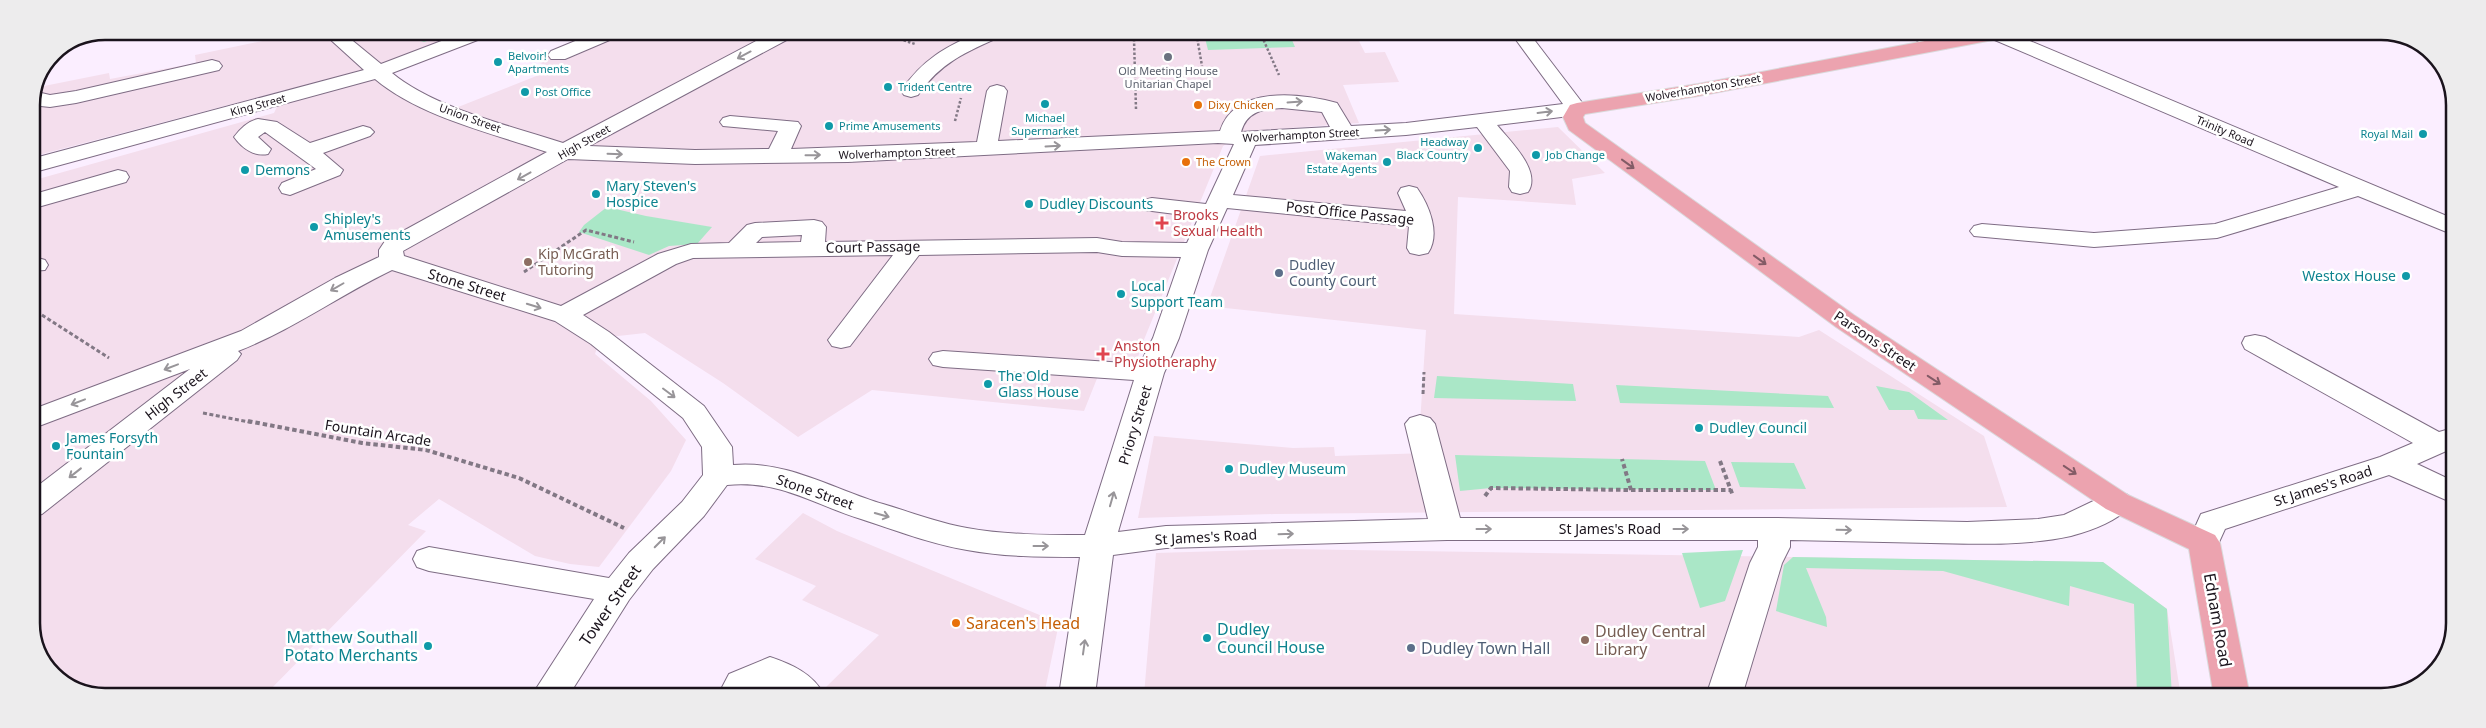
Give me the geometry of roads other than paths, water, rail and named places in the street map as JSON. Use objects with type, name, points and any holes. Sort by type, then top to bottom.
[{"type":"main road","name":"Wolverhampton Street","points":[[1577,109],[1698,90],[1961,40]]},
{"type":"main road","name":"Parsons Street","points":[[1577,109],[1573,118],[1576,126],[1836,315],[2117,502],[2204,543]]},
{"type":"main road","name":"Ednam Road","points":[[2204,543],[2230,688]]},
{"type":"street","name":"Union Street","points":[[340,40],[398,88],[448,111],[567,152]]},
{"type":"street","name":"King Street","points":[[40,164],[378,72],[460,40]]},
{"type":"street","points":[[558,55],[593,40]]},
{"type":"street","name":"High Street","points":[[40,417],[250,336],[344,283],[398,263],[391,250],[394,246],[567,152],[668,94],[772,40]]},
{"type":"street","points":[[911,91],[922,74],[938,59],[978,40]]},
{"type":"street","points":[[1525,40],[1577,109]]},
{"type":"street","points":[[1932,40],[1940,44]]},
{"type":"street","name":"Trinity Road","points":[[2013,40],[2446,225]]},
{"type":"street","points":[[40,100],[50,101],[76,97],[212,66]]},
{"type":"street","points":[[986,150],[997,91]]},
{"type":"street","name":"Priory Street","points":[[1078,688],[1098,546],[1150,373],[1166,338],[1196,250],[1215,206],[1238,138],[1237,116],[1255,105],[1305,102],[1330,107],[1344,133]]},
{"type":"street","name":"Wolverhampton Street","points":[[567,152],[695,157],[986,150],[1406,129],[1577,109]]},
{"type":"street","points":[[242,110],[258,125],[270,126],[332,170],[290,188]]},
{"type":"street","points":[[1483,120],[1521,171],[1520,187]]},
{"type":"street","points":[[730,122],[791,126],[777,156]]},
{"type":"street","points":[[258,125],[245,137],[260,149]]},
{"type":"street","points":[[307,152],[363,132]]},
{"type":"street","points":[[40,200],[118,178]]},
{"type":"street","points":[[1982,231],[2094,240],[2217,232],[2360,188]]},
{"type":"street","name":"Post Office Passage","points":[[1409,193],[1421,220],[1419,248]]},
{"type":"street","name":"Post Office Passage","points":[[1152,204],[1215,206],[1421,220]]},
{"type":"street","name":"Court Passage","points":[[564,315],[667,259],[691,251],[913,246],[1097,245],[1122,249],[1196,250]]},
{"type":"street","points":[[841,340],[913,246]]},
{"type":"street","name":"Stone Street","points":[[398,263],[564,315],[600,338],[629,363],[694,412],[718,447],[718,476],[751,473],[788,480],[870,511],[966,539],[1028,546],[1098,546]]},
{"type":"street","name":"High Street","points":[[40,500],[250,336]]},
{"type":"street","points":[[2255,343],[2444,440]]},
{"type":"street","points":[[943,358],[1150,373]]},
{"type":"street","points":[[1420,424],[1447,529]]},
{"type":"street","name":"St James's Road","points":[[2204,543],[2212,522],[2391,464],[2444,440]]},
{"type":"street","points":[[2391,464],[2446,490]]},
{"type":"street","name":"Tower Street","points":[[554,688],[616,590],[641,561],[693,509],[718,476]]},
{"type":"street","name":"St James's Road","points":[[1098,546],[1166,537],[1447,529],[1774,529],[1967,533],[2038,530],[2070,525],[2117,502]]},
{"type":"street","points":[[1727,688],[1766,563],[1774,547],[1774,529]]},
{"type":"street","points":[[429,559],[616,590]]},
{"type":"street","points":[[740,688],[742,684],[770,671],[792,682],[798,688]]},
{"type":"place","name":"Old Meeting House Unitarian Chapel","points":[[1168,57]]},
{"type":"place","name":"Belvoir! Apartments","points":[[498,62]]},
{"type":"place","name":"Trident Centre","points":[[888,87]]},
{"type":"place","name":"Post Office","points":[[525,92]]},
{"type":"place","name":"Michael Supermarket","points":[[1045,104]]},
{"type":"place","name":"Dixy Chicken","points":[[1198,105]]},
{"type":"place","name":"Prime Amusements","points":[[829,126]]},
{"type":"place","name":"Royal Mail","points":[[2423,134]]},
{"type":"place","name":"Headway Black Country","points":[[1478,148]]},
{"type":"place","name":"Job Change","points":[[1536,155]]},
{"type":"place","name":"The Crown","points":[[1186,162]]},
{"type":"place","name":"Wakeman Estate Agents","points":[[1387,162]]},
{"type":"place","name":"Demons","points":[[245,170]]},
{"type":"place","name":"Mary Steven's Hospice","points":[[596,194]]},
{"type":"place","name":"Dudley Discounts","points":[[1029,204]]},
{"type":"place","name":"Brooks Sexual Health","points":[[1162,223]]},
{"type":"place","name":"Shipley's Amusements","points":[[314,227]]},
{"type":"place","name":"Kip McGrath Tutoring","points":[[528,262]]},
{"type":"place","name":"Dudley County Court","points":[[1279,273]]},
{"type":"place","name":"Westox House","points":[[2406,276]]},
{"type":"place","name":"Local Support Team","points":[[1121,294]]},
{"type":"place","name":"Anston Physiotheraphy","points":[[1103,354]]},
{"type":"place","name":"The Old Glass House","points":[[988,384]]},
{"type":"place","name":"Dudley Council","points":[[1699,428]]},
{"type":"place","name":"James Forsyth Fountain","points":[[56,446]]},
{"type":"place","name":"Dudley Museum","points":[[1229,469]]},
{"type":"place","name":"Saracen's Head","points":[[956,623]]},
{"type":"place","name":"Dudley Council House","points":[[1207,638]]},
{"type":"place","name":"Dudley Central Library","points":[[1585,640]]},
{"type":"place","name":"Matthew Southall Potato Merchants","points":[[428,646]]},
{"type":"place","name":"Dudley Town Hall","points":[[1411,648]]}]
